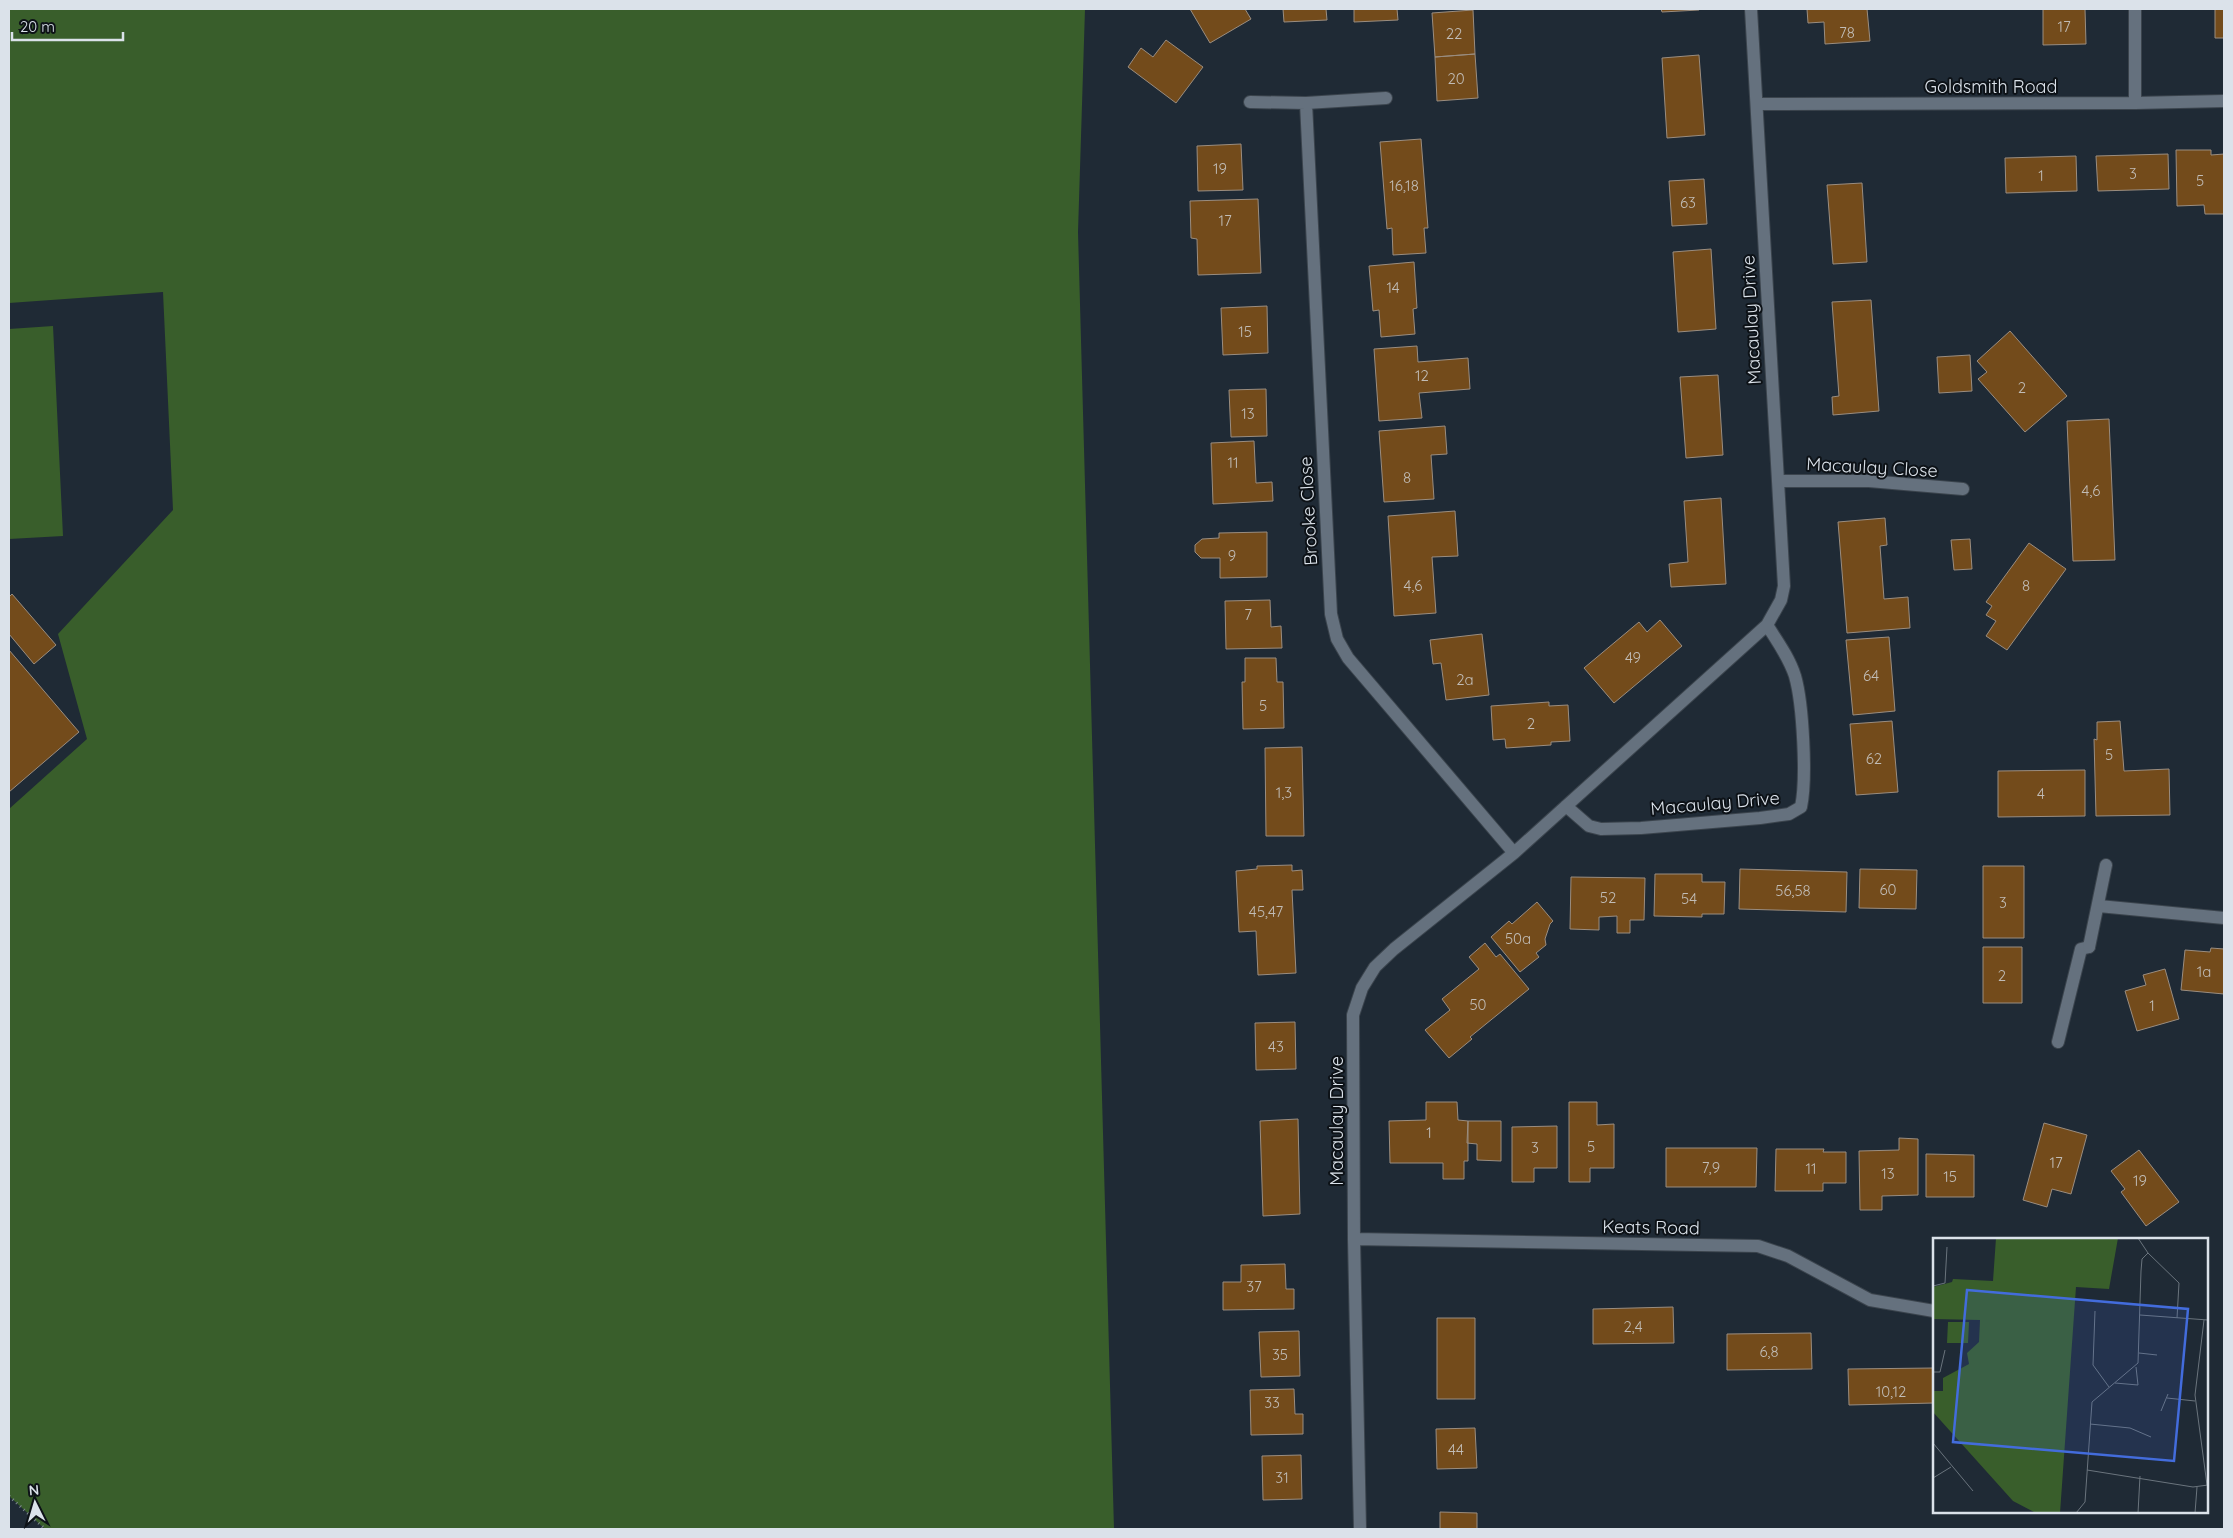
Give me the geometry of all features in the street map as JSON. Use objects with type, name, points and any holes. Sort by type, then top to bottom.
[{"type":"street","name":"Macaulay Drive","points":[[1360,1529],[1354,1239],[1353,1015],[1362,988],[1375,967],[1394,949],[1514,853],[1767,624],[1781,600],[1784,586],[1758,104],[1751,9]]},
{"type":"street","points":[[2135,9],[2135,103]]},
{"type":"street","points":[[1250,102],[1306,103],[1386,98]]},
{"type":"street","name":"Goldsmith Road","points":[[1758,104],[2224,101]]},
{"type":"street","name":"Brooke Close","points":[[1306,103],[1331,614],[1337,639],[1348,658],[1514,853]]},
{"type":"street","name":"Macaulay Close","points":[[1778,481],[1869,482],[1963,489]]},
{"type":"street","name":"Macaulay Drive","points":[[1566,806],[1589,826],[1601,829],[1641,828],[1760,818],[1790,814],[1801,807],[1804,775],[1800,703],[1795,676],[1789,660],[1767,624]]},
{"type":"street","points":[[2058,1042],[2081,949],[2089,947],[2106,865]]},
{"type":"street","points":[[2099,906],[2224,918]]},
{"type":"street","name":"Keats Road","points":[[1354,1239],[1758,1246],[1788,1256],[1870,1300],[1933,1311]]},
{"type":"path","points":[[9,1496],[45,1529]]},
{"type":"green space","points":[[9,9],[1085,9],[1078,232],[1114,1529],[45,1529],[9,1496],[9,809],[87,739],[58,634],[173,510],[163,292],[9,303]]},
{"type":"green space","points":[[53,326],[63,536],[9,539],[9,329]]},
{"type":"building","points":[[1190,9],[1245,9],[1251,19],[1210,43]]},
{"type":"building","points":[[1283,9],[1326,9],[1327,20],[1284,22]]},
{"type":"building","points":[[1354,9],[1397,9],[1398,20],[1354,22]]},
{"type":"building","points":[[1661,9],[1699,9],[1699,10],[1662,12]]},
{"type":"building","points":[[1807,9],[1867,9],[1870,41],[1825,44],[1824,22],[1808,23]]},
{"type":"building","points":[[2043,9],[2085,9],[2086,44],[2043,45]]},
{"type":"building","points":[[2215,9],[2224,9],[2224,38],[2215,38]]},
{"type":"building","points":[[1473,10],[1475,54],[1435,57],[1432,13]]},
{"type":"building","points":[[1166,40],[1203,67],[1176,103],[1128,67],[1141,48],[1153,57]]},
{"type":"building","points":[[1475,54],[1478,98],[1437,101],[1435,57]]},
{"type":"building","points":[[1699,55],[1705,135],[1667,138],[1662,58]]},
{"type":"building","points":[[1421,139],[1428,228],[1424,228],[1426,253],[1393,255],[1392,228],[1387,229],[1380,142]]},
{"type":"building","points":[[1241,144],[1243,190],[1198,191],[1197,146]]},
{"type":"building","points":[[2176,150],[2211,150],[2211,155],[2224,154],[2224,214],[2205,214],[2204,205],[2177,206]]},
{"type":"building","points":[[2168,154],[2169,189],[2098,191],[2096,156]]},
{"type":"building","points":[[2076,156],[2077,191],[2006,193],[2005,158]]},
{"type":"building","points":[[1704,179],[1707,224],[1672,226],[1669,181]]},
{"type":"building","points":[[1862,183],[1867,262],[1833,264],[1827,185]]},
{"type":"building","points":[[1258,199],[1261,273],[1198,275],[1197,239],[1191,238],[1190,201]]},
{"type":"building","points":[[1711,249],[1716,329],[1678,332],[1673,252]]},
{"type":"building","points":[[1414,262],[1417,308],[1413,309],[1415,334],[1381,337],[1379,310],[1373,311],[1369,266]]},
{"type":"building","points":[[1871,300],[1879,411],[1833,415],[1832,397],[1839,396],[1832,302]]},
{"type":"building","points":[[1267,306],[1268,353],[1223,355],[1221,308]]},
{"type":"building","points":[[2010,331],[2067,396],[2025,432],[1978,379],[1987,372],[1977,361]]},
{"type":"building","points":[[1417,346],[1418,362],[1468,358],[1470,389],[1419,393],[1422,418],[1379,421],[1374,349]]},
{"type":"building","points":[[1970,355],[1972,391],[1939,393],[1937,357]]},
{"type":"building","points":[[1718,375],[1723,455],[1686,458],[1680,377]]},
{"type":"building","points":[[1266,389],[1267,436],[1231,437],[1229,390]]},
{"type":"building","points":[[2109,419],[2115,560],[2073,561],[2067,421]]},
{"type":"building","points":[[1445,426],[1447,454],[1431,455],[1434,499],[1384,502],[1379,431]]},
{"type":"building","points":[[1254,441],[1256,483],[1272,482],[1273,501],[1213,504],[1211,443]]},
{"type":"building","points":[[1721,498],[1726,584],[1671,587],[1669,564],[1688,562],[1684,501]]},
{"type":"building","points":[[1455,511],[1458,556],[1432,557],[1436,613],[1394,616],[1388,516]]},
{"type":"building","points":[[1885,518],[1887,545],[1880,546],[1884,599],[1908,597],[1910,628],[1847,633],[1838,522]]},
{"type":"building","points":[[1267,532],[1267,577],[1220,578],[1220,558],[1201,558],[1195,552],[1195,545],[1202,539],[1219,538],[1219,533]]},
{"type":"building","points":[[1970,539],[1972,569],[1954,570],[1951,540]]},
{"type":"building","points":[[2029,543],[2066,569],[2007,650],[1986,636],[1996,621],[1986,615],[1992,606],[1986,602]]},
{"type":"building","points":[[12,594],[56,645],[34,664],[9,634],[9,597]]},
{"type":"building","points":[[1270,600],[1271,627],[1281,626],[1282,648],[1226,649],[1225,601]]},
{"type":"building","points":[[1660,620],[1682,646],[1614,703],[1584,668],[1639,622],[1647,632]]},
{"type":"building","points":[[1482,634],[1489,695],[1446,700],[1441,663],[1433,664],[1430,640]]},
{"type":"building","points":[[1889,637],[1895,711],[1853,715],[1846,640]]},
{"type":"building","points":[[9,650],[79,732],[9,792]]},
{"type":"building","points":[[1245,658],[1276,658],[1277,682],[1283,682],[1284,728],[1243,729],[1242,682],[1245,682]]},
{"type":"building","points":[[1549,702],[1549,706],[1568,705],[1570,741],[1551,742],[1551,745],[1506,748],[1505,739],[1493,740],[1491,706]]},
{"type":"building","points":[[1892,721],[1898,792],[1856,795],[1850,724]]},
{"type":"building","points":[[2120,721],[2124,771],[2169,769],[2170,815],[2096,816],[2094,739],[2097,740],[2097,722]]},
{"type":"building","points":[[1302,747],[1304,836],[1266,836],[1265,748]]},
{"type":"building","points":[[2085,770],[2085,816],[1998,817],[1998,771]]},
{"type":"building","points":[[1292,865],[1292,871],[1302,870],[1303,890],[1292,890],[1296,973],[1258,975],[1256,931],[1239,932],[1236,871],[1257,869],[1257,866]]},
{"type":"building","points":[[1983,866],[2024,866],[2024,938],[1983,938]]},
{"type":"building","points":[[1740,869],[1847,872],[1846,912],[1739,909]]},
{"type":"building","points":[[1860,869],[1917,870],[1916,909],[1859,908]]},
{"type":"building","points":[[1655,874],[1702,874],[1702,882],[1725,882],[1724,914],[1702,914],[1702,917],[1654,916]]},
{"type":"building","points":[[1571,877],[1645,878],[1644,920],[1630,920],[1630,933],[1617,933],[1617,916],[1599,917],[1599,930],[1570,929]]},
{"type":"building","points":[[1537,902],[1553,921],[1550,924],[1545,939],[1546,945],[1536,953],[1539,957],[1520,972],[1491,937],[1509,921],[1512,924]]},
{"type":"building","points":[[1485,943],[1496,957],[1500,954],[1529,989],[1470,1037],[1472,1039],[1449,1058],[1425,1030],[1450,1010],[1442,999],[1479,969],[1469,957]]},
{"type":"building","points":[[1983,947],[2022,947],[2022,1003],[1983,1003]]},
{"type":"building","points":[[2211,948],[2224,949],[2224,994],[2181,990],[2185,950],[2210,952]]},
{"type":"building","points":[[2165,969],[2179,1019],[2137,1031],[2125,991],[2146,985],[2143,975]]},
{"type":"building","points":[[1295,1022],[1296,1069],[1256,1070],[1255,1023]]},
{"type":"building","points":[[1426,1102],[1457,1102],[1458,1120],[1468,1121],[1468,1161],[1464,1161],[1464,1179],[1443,1179],[1443,1163],[1390,1163],[1389,1121],[1426,1120]]},
{"type":"building","points":[[1569,1102],[1597,1102],[1597,1125],[1614,1124],[1614,1168],[1590,1168],[1590,1182],[1569,1182]]},
{"type":"building","points":[[1298,1119],[1300,1214],[1263,1216],[1260,1121]]},
{"type":"building","points":[[1468,1121],[1501,1121],[1501,1161],[1477,1160],[1477,1144],[1467,1143]]},
{"type":"building","points":[[2044,1123],[2087,1135],[2071,1194],[2052,1189],[2047,1207],[2023,1200]]},
{"type":"building","points":[[1557,1126],[1557,1168],[1534,1168],[1534,1182],[1512,1182],[1512,1127]]},
{"type":"building","points":[[1899,1138],[1918,1139],[1918,1195],[1882,1196],[1882,1210],[1860,1210],[1859,1151],[1899,1150]]},
{"type":"building","points":[[1666,1148],[1757,1148],[1756,1187],[1666,1187]]},
{"type":"building","points":[[1776,1149],[1824,1149],[1823,1152],[1846,1152],[1846,1183],[1823,1183],[1823,1191],[1775,1191]]},
{"type":"building","points":[[2139,1150],[2179,1202],[2146,1226],[2121,1192],[2125,1189],[2111,1171]]},
{"type":"building","points":[[1926,1154],[1974,1155],[1974,1197],[1926,1197]]},
{"type":"building","points":[[1285,1264],[1286,1289],[1294,1289],[1294,1309],[1223,1310],[1223,1282],[1241,1282],[1241,1265]]},
{"type":"building","points":[[1673,1307],[1674,1343],[1593,1344],[1593,1309]]},
{"type":"building","points":[[1437,1318],[1475,1318],[1475,1399],[1437,1399]]},
{"type":"building","points":[[1299,1331],[1300,1376],[1261,1377],[1259,1332]]},
{"type":"building","points":[[1811,1333],[1812,1369],[1727,1370],[1727,1334]]},
{"type":"building","points":[[1933,1368],[1933,1403],[1849,1405],[1848,1369]]},
{"type":"building","points":[[1294,1389],[1295,1414],[1303,1414],[1303,1434],[1251,1435],[1250,1390]]},
{"type":"building","points":[[1475,1428],[1477,1468],[1437,1469],[1436,1429]]},
{"type":"building","points":[[1301,1455],[1302,1499],[1263,1500],[1262,1456]]},
{"type":"building","points":[[1440,1512],[1477,1513],[1477,1529],[1440,1529]]}]
